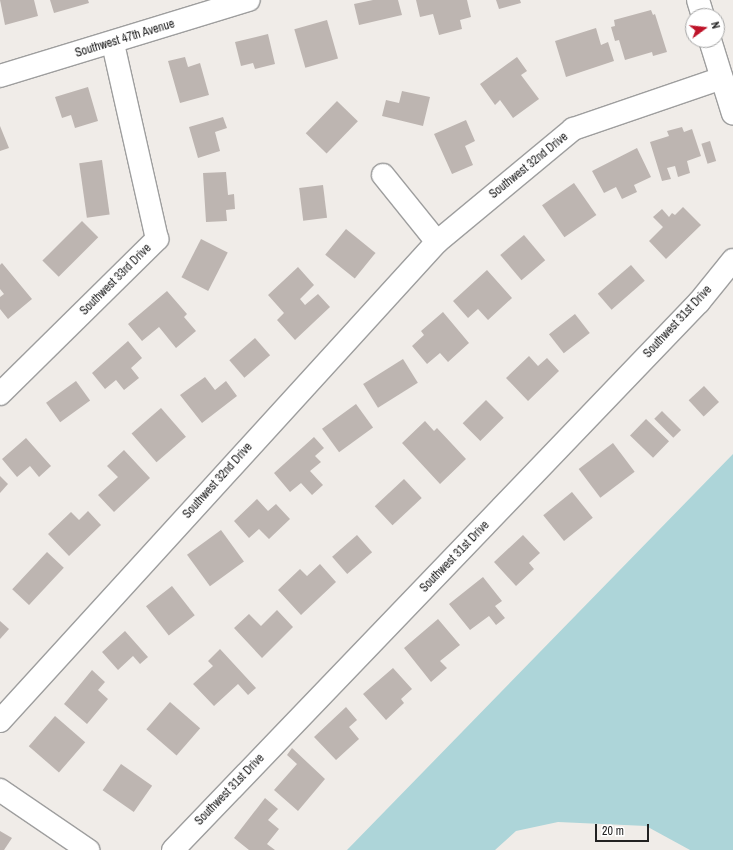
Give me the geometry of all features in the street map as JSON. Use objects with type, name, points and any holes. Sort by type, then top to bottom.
[{"type":"street","name":"Southwest 47th Avenue","points":[[0,76],[113,43],[249,0]]},
{"type":"street","name":"Southwest 33rd Drive","points":[[0,394],[157,240],[113,43]]},
{"type":"street","points":[[713,48],[733,114]]},
{"type":"street","name":"Southwest 32nd Drive","points":[[0,721],[437,242],[573,129],[722,78]]},
{"type":"street","points":[[383,175],[437,242]]},
{"type":"street","name":"Southwest 31st Drive","points":[[173,850],[699,302],[733,260]]},
{"type":"street","points":[[0,790],[88,850]]},
{"type":"water","points":[[733,454],[733,850],[690,850],[646,826],[558,822],[516,831],[495,850],[347,850]]},
{"type":"building","points":[[0,0],[34,0],[38,16],[5,25]]},
{"type":"building","points":[[50,0],[88,0],[89,3],[54,13]]},
{"type":"building","points":[[373,0],[398,0],[402,15],[359,25],[354,4]]},
{"type":"building","points":[[416,0],[467,0],[471,17],[460,20],[462,29],[439,35],[433,14],[420,17]]},
{"type":"building","points":[[496,0],[520,0],[521,3],[499,9]]},
{"type":"building","points":[[651,10],[653,15],[655,14],[667,52],[653,56],[652,52],[625,60],[619,40],[615,41],[611,27],[615,26],[614,20]]},
{"type":"building","points":[[327,20],[338,58],[305,68],[294,29]]},
{"type":"building","points":[[596,28],[601,45],[608,42],[614,61],[566,77],[555,41]]},
{"type":"building","points":[[268,34],[275,64],[255,69],[253,63],[241,66],[235,42]]},
{"type":"building","points":[[185,57],[188,67],[200,63],[209,95],[180,103],[168,61]]},
{"type":"building","points":[[517,57],[527,71],[521,75],[539,99],[513,118],[500,100],[495,105],[480,84]]},
{"type":"building","points":[[88,87],[98,121],[75,128],[71,115],[62,118],[55,97]]},
{"type":"building","points":[[402,91],[430,97],[423,126],[382,116],[386,100],[399,103]]},
{"type":"building","points":[[337,101],[358,121],[327,154],[306,133]]},
{"type":"building","points":[[223,117],[227,128],[215,132],[220,151],[198,158],[189,127]]},
{"type":"building","points":[[466,120],[475,141],[465,146],[473,165],[452,174],[434,134]]},
{"type":"building","points":[[0,126],[9,148],[0,151]]},
{"type":"building","points":[[682,127],[684,132],[692,129],[701,156],[687,161],[690,173],[678,177],[675,166],[667,168],[671,179],[662,181],[650,142],[669,136],[667,131]]},
{"type":"building","points":[[710,141],[716,161],[708,164],[701,144]]},
{"type":"building","points":[[637,148],[651,177],[634,185],[637,192],[622,199],[616,187],[604,193],[592,171]]},
{"type":"building","points":[[102,160],[110,214],[87,218],[79,163]]},
{"type":"building","points":[[226,172],[228,195],[234,194],[235,209],[226,210],[227,221],[206,222],[203,173]]},
{"type":"building","points":[[574,183],[596,215],[564,237],[542,205]]},
{"type":"building","points":[[323,185],[327,218],[303,221],[299,188]]},
{"type":"building","points":[[683,207],[701,225],[666,259],[649,241],[663,227],[653,217],[662,209],[669,217],[672,213],[675,215]]},
{"type":"building","points":[[82,221],[98,237],[59,277],[42,261]]},
{"type":"building","points":[[346,229],[376,253],[355,279],[325,255]]},
{"type":"building","points":[[524,235],[545,260],[521,280],[500,255]]},
{"type":"building","points":[[201,239],[228,253],[208,291],[181,277]]},
{"type":"building","points":[[2,263],[32,299],[8,319],[0,309],[0,297],[4,294],[0,289],[0,265]]},
{"type":"building","points":[[631,265],[645,281],[612,310],[598,294]]},
{"type":"building","points":[[298,267],[314,285],[300,299],[305,305],[318,294],[330,307],[295,340],[277,320],[284,313],[268,295]]},
{"type":"building","points":[[487,270],[512,298],[488,320],[478,309],[468,318],[453,301]]},
{"type":"building","points":[[167,291],[187,314],[184,317],[196,331],[176,348],[159,327],[142,341],[128,324]]},
{"type":"building","points":[[443,312],[469,343],[448,362],[440,353],[427,364],[412,346],[424,335],[421,331]]},
{"type":"building","points":[[575,314],[590,333],[564,353],[549,334]]},
{"type":"building","points":[[255,338],[270,355],[244,378],[229,360]]},
{"type":"building","points":[[128,341],[142,358],[131,368],[139,378],[124,390],[116,380],[105,389],[92,373]]},
{"type":"building","points":[[529,356],[538,366],[547,358],[559,371],[528,401],[506,378]]},
{"type":"building","points":[[403,359],[418,383],[378,408],[363,384]]},
{"type":"building","points":[[205,377],[215,390],[226,381],[237,396],[202,423],[180,395]]},
{"type":"building","points":[[76,381],[90,400],[60,422],[46,403]]},
{"type":"building","points":[[704,386],[719,402],[704,416],[689,400]]},
{"type":"building","points":[[486,400],[504,418],[480,441],[463,423]]},
{"type":"building","points":[[356,404],[373,427],[339,452],[322,429]]},
{"type":"building","points":[[161,408],[186,437],[156,462],[132,434]]},
{"type":"building","points":[[662,411],[681,430],[673,438],[654,419]]},
{"type":"building","points":[[646,419],[669,441],[653,458],[630,436]]},
{"type":"building","points":[[425,421],[434,431],[437,428],[466,459],[440,484],[402,443]]},
{"type":"building","points":[[314,437],[324,448],[315,456],[321,462],[310,471],[323,485],[312,495],[301,483],[290,492],[274,473]]},
{"type":"building","points":[[26,438],[51,466],[39,477],[30,466],[17,477],[2,459]]},
{"type":"building","points":[[613,443],[635,472],[600,498],[579,469]]},
{"type":"building","points":[[124,450],[150,478],[114,512],[98,495],[118,477],[107,466]]},
{"type":"building","points":[[0,476],[8,484],[0,493]]},
{"type":"building","points":[[404,479],[422,498],[392,525],[375,506]]},
{"type":"building","points":[[572,492],[593,518],[564,541],[543,515]]},
{"type":"building","points":[[257,499],[268,511],[276,504],[290,519],[269,539],[259,529],[249,538],[234,521]]},
{"type":"building","points":[[88,511],[101,525],[69,556],[48,534],[71,512],[79,520]]},
{"type":"building","points":[[221,530],[244,562],[210,586],[187,555]]},
{"type":"building","points":[[357,535],[372,552],[347,574],[332,557]]},
{"type":"building","points":[[523,535],[540,553],[529,563],[534,569],[516,586],[494,562]]},
{"type":"building","points":[[47,552],[64,568],[29,605],[12,589]]},
{"type":"building","points":[[320,564],[336,582],[301,615],[278,590],[300,569],[307,576]]},
{"type":"building","points":[[483,577],[502,601],[495,606],[505,618],[496,625],[489,616],[470,630],[449,604]]},
{"type":"building","points":[[172,586],[195,615],[169,635],[146,606]]},
{"type":"building","points":[[277,610],[293,627],[262,658],[234,628],[249,614],[261,626]]},
{"type":"building","points":[[438,619],[460,645],[440,661],[447,668],[431,682],[404,648]]},
{"type":"building","points":[[0,621],[9,629],[0,639]]},
{"type":"building","points":[[125,631],[148,657],[140,664],[133,656],[118,670],[102,652]]},
{"type":"building","points":[[220,649],[256,688],[248,695],[238,684],[214,706],[193,684],[213,666],[208,661]]},
{"type":"building","points":[[393,668],[412,689],[401,699],[404,703],[386,720],[363,694]]},
{"type":"building","points":[[92,670],[105,682],[98,690],[108,699],[87,724],[64,704]]},
{"type":"building","points":[[170,702],[200,728],[177,755],[146,729]]},
{"type":"building","points":[[346,707],[357,720],[349,727],[359,739],[336,760],[314,737]]},
{"type":"building","points":[[55,716],[85,742],[59,772],[29,746]]},
{"type":"building","points":[[292,748],[325,779],[298,811],[274,790],[297,764],[287,755]]},
{"type":"building","points":[[121,764],[152,786],[134,812],[103,790]]},
{"type":"building","points":[[265,798],[278,809],[268,820],[279,829],[267,844],[275,850],[249,850],[234,838]]},
{"type":"building","points":[[0,831],[12,838],[4,850],[0,850]]}]
